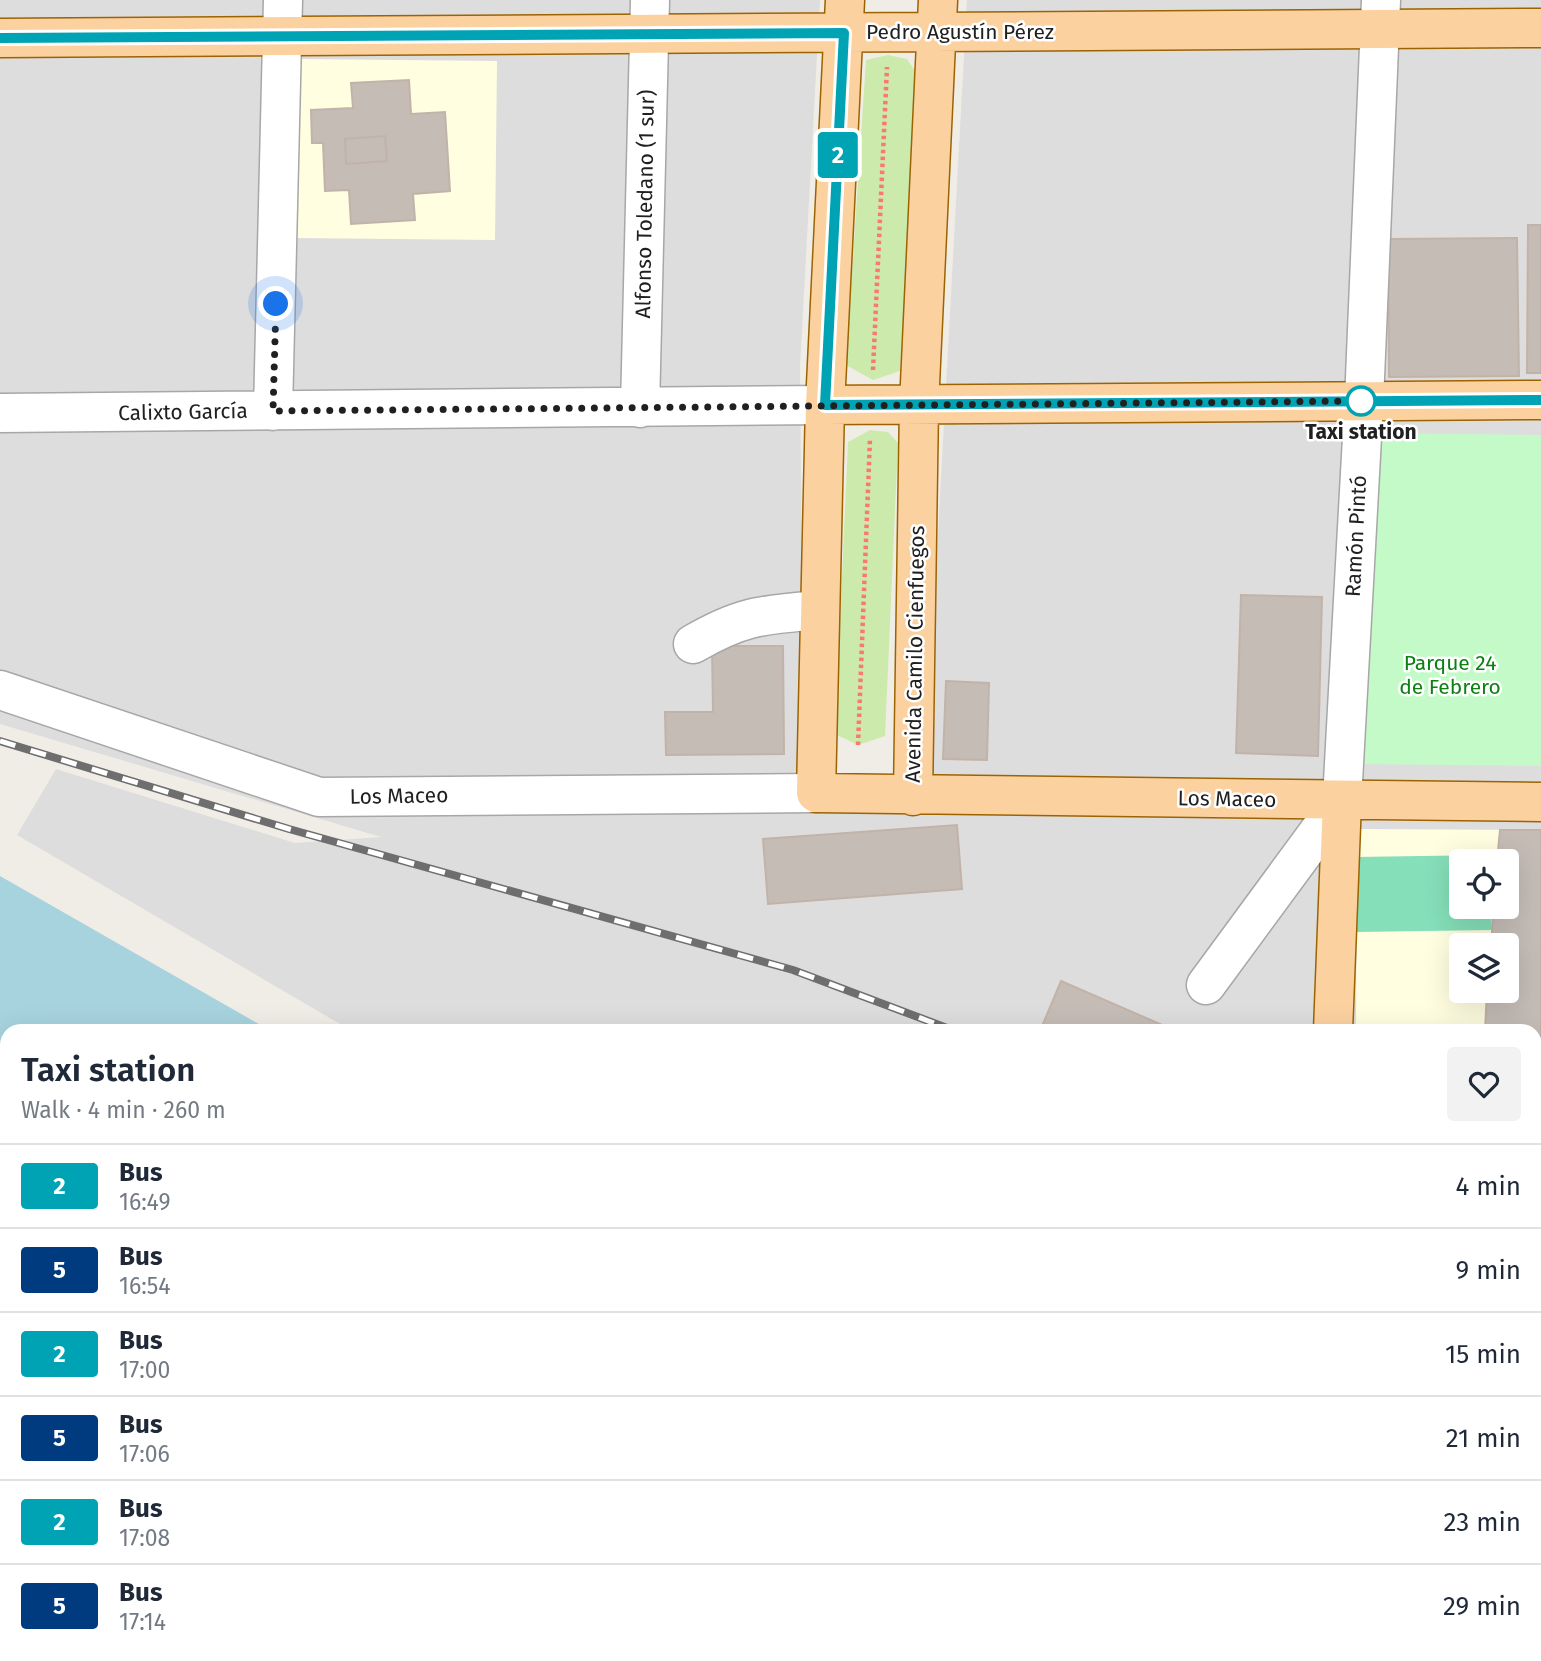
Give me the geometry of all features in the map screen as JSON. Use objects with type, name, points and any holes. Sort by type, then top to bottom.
[{"type":"main road","name":"Pedro Agustín Pérez","points":[[0,38],[283,18],[1380,15],[1541,28]]},
{"type":"main road","name":"Avenida Camilo Cienfuegos","points":[[816,793],[913,796],[919,405],[937,16]]},
{"type":"main road","points":[[816,793],[818,610],[825,405],[845,17]]},
{"type":"main road","name":"Calixto García","points":[[825,405],[1541,400]]},
{"type":"main road","name":"Los Maceo","points":[[913,796],[1541,802]]},
{"type":"main road","name":"Ramón Pintó","points":[[1334,1024],[1342,800]]},
{"type":"street","name":"Ramón Pintó","points":[[1342,800],[1364,401],[1380,15]]},
{"type":"street","name":"Alfonso Toledano (1 sur)","points":[[640,408],[650,17]]},
{"type":"street","points":[[273,411],[283,18]]},
{"type":"street","name":"Calixto García","points":[[0,413],[825,405]]},
{"type":"street","points":[[693,644],[729,623],[752,616],[818,610]]},
{"type":"street","name":"Los Maceo","points":[[0,690],[319,797],[816,793]]},
{"type":"street","points":[[1206,985],[1342,800]]},
{"type":"shaded area","points":[[0,0],[820,0],[800,366],[804,809],[923,809],[967,0],[1541,0],[1541,1024],[340,1024],[17,835],[56,769],[295,843],[381,837],[0,724]]},
{"type":"shaded area","points":[[299,59],[497,61],[495,240],[297,238]]},
{"type":"shaded area","points":[[1357,829],[1541,830],[1541,1024],[1356,1024]]},
{"type":"green space","points":[[888,55],[907,59],[917,74],[900,371],[873,380],[846,365],[866,60]]},
{"type":"green space","points":[[870,430],[888,432],[898,443],[885,736],[858,745],[835,734],[848,442]]},
{"type":"green space","name":"Parque 24 de Febrero","points":[[1375,433],[1541,435],[1541,766],[1354,764]]},
{"type":"green space","points":[[1449,856],[1449,919],[1492,919],[1492,930],[1357,932],[1355,857]]},
{"type":"water","points":[[0,876],[259,1024],[0,1024]]},
{"type":"building","points":[[409,80],[411,114],[445,112],[450,191],[413,194],[415,220],[351,224],[349,190],[325,191],[323,143],[312,143],[311,110],[353,108],[351,83]]},
{"type":"building","points":[[385,136],[387,161],[346,164],[345,139]]},
{"type":"building","points":[[1528,225],[1541,225],[1541,373],[1527,373]]},
{"type":"building","points":[[1517,238],[1519,376],[1389,377],[1388,239]]},
{"type":"building","points":[[1241,595],[1322,597],[1318,756],[1236,753]]},
{"type":"building","points":[[712,646],[783,646],[784,754],[666,755],[665,712],[713,712]]},
{"type":"building","points":[[946,681],[989,683],[987,760],[943,759]]},
{"type":"building","points":[[957,825],[962,889],[768,904],[763,839]]},
{"type":"building","points":[[1500,830],[1541,830],[1541,1024],[1485,1024],[1486,1003],[1519,1003],[1519,933],[1492,933],[1493,919],[1519,919],[1519,849],[1498,849]]},
{"type":"building","points":[[1061,981],[1160,1024],[1043,1024]]},
{"type":"railway","points":[[0,741],[289,829],[793,970],[936,1024]]},
{"type":"bus line","name":"2","points":[[0,38],[844,33],[825,405],[1541,400]]},
{"type":"place","name":"Taxi station","points":[[1361,401]]},
{"type":"route","points":[[276,304],[273,411],[1364,401],[1361,401]]}]
